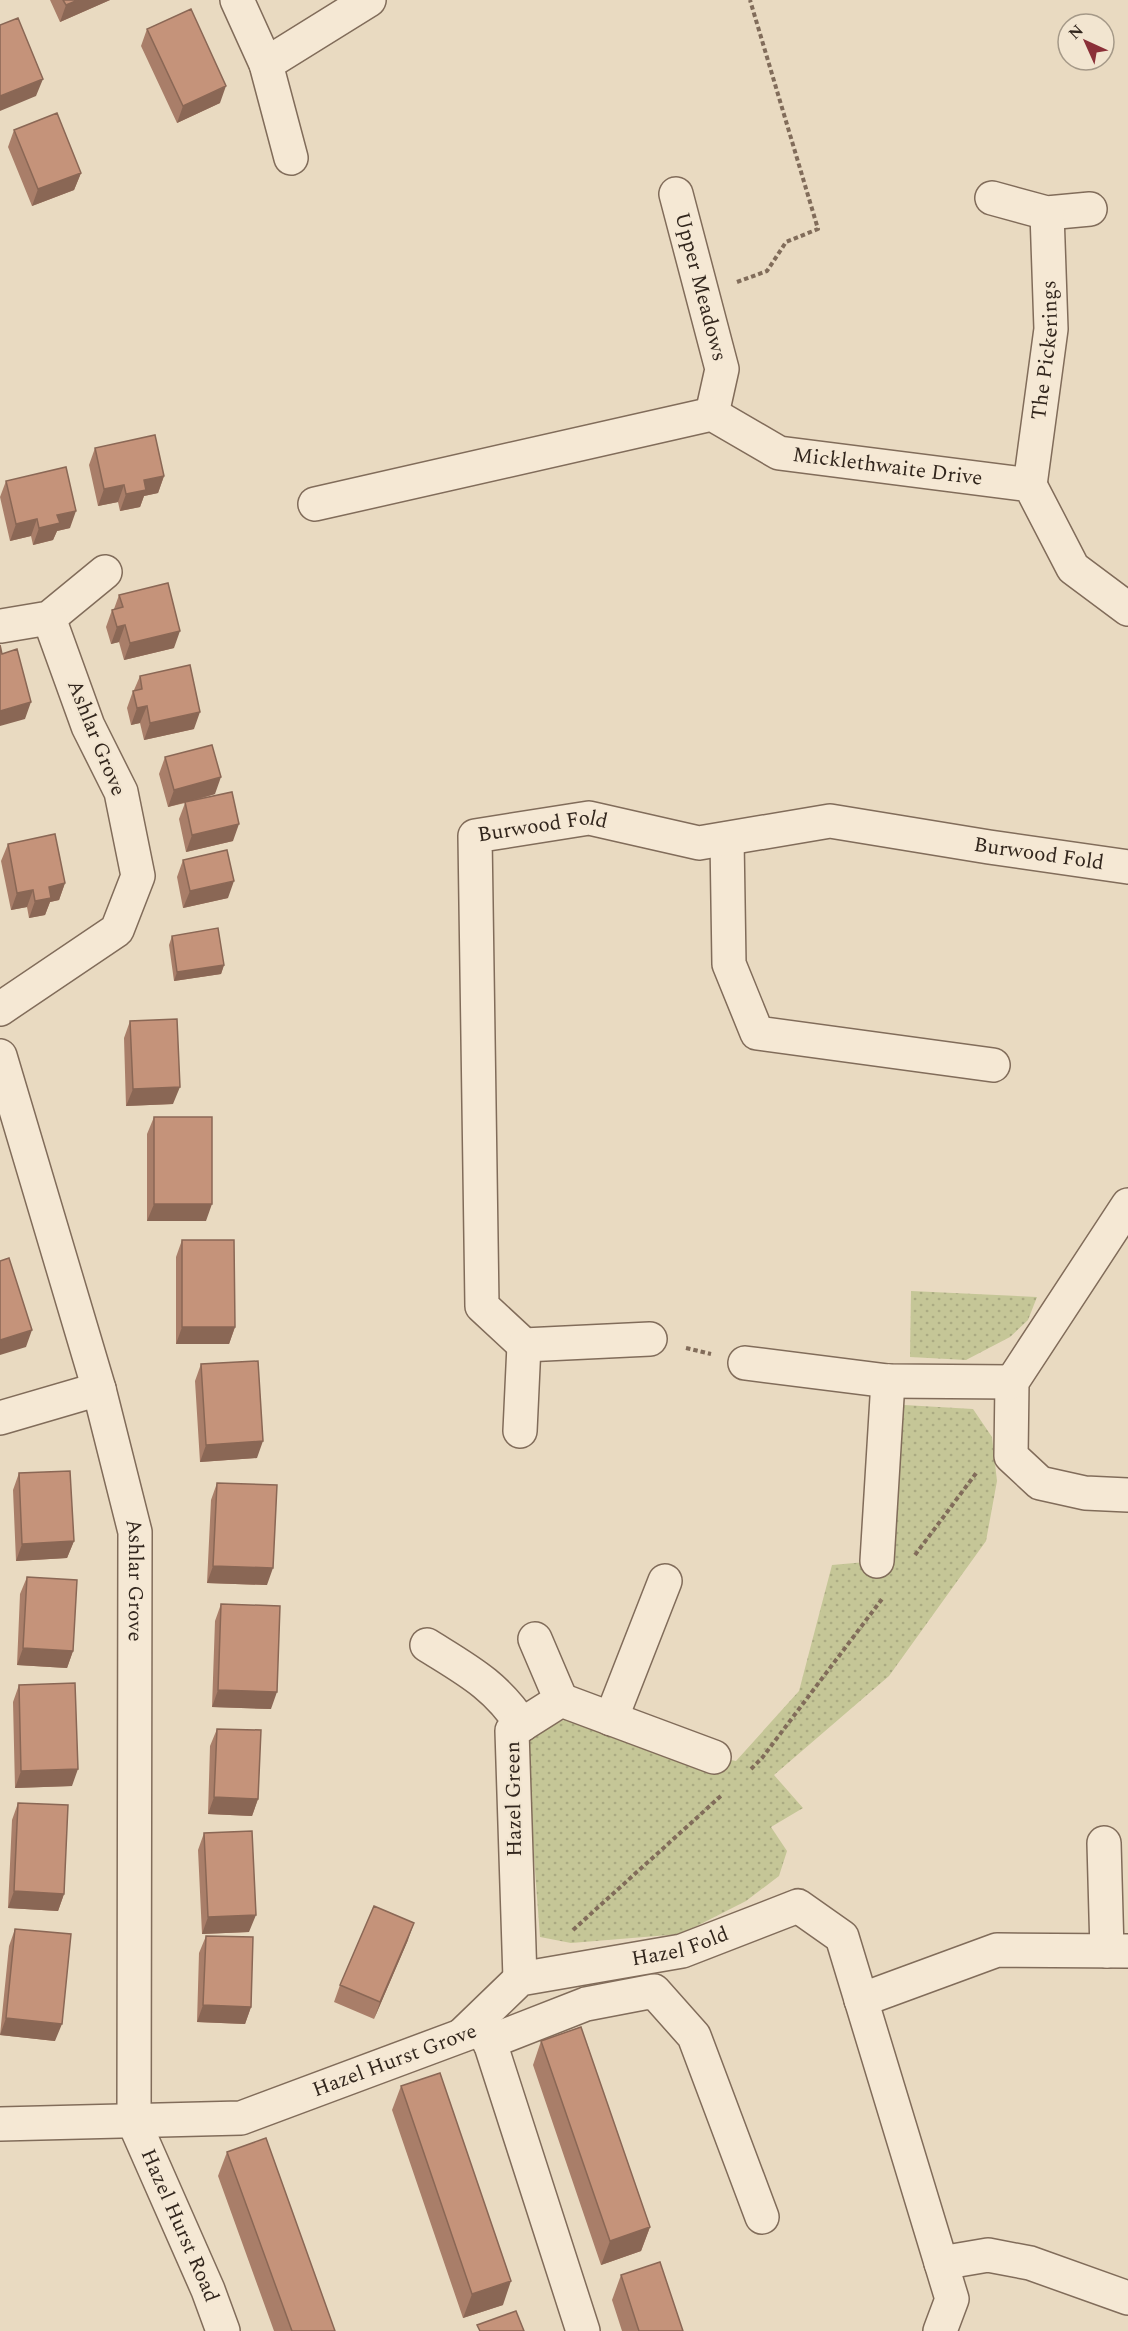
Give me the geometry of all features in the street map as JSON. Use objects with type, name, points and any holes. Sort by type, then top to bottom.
[{"type":"street","points":[[237,0],[266,64],[291,158]]},
{"type":"street","points":[[266,64],[369,0]]},
{"type":"street","name":"Upper Meadows","points":[[676,195],[722,369],[712,414]]},
{"type":"street","points":[[992,198],[1047,213],[1090,209]]},
{"type":"street","name":"The Pickerings","points":[[1030,485],[1051,329],[1047,213]]},
{"type":"street","points":[[315,504],[712,414]]},
{"type":"street","name":"Micklethwaite Drive","points":[[712,414],[780,453],[1030,485]]},
{"type":"street","points":[[1030,485],[1073,568],[1128,609]]},
{"type":"street","points":[[1,626],[49,618],[105,572]]},
{"type":"street","name":"Ashlar Grove","points":[[0,1009],[117,930],[138,876],[121,792],[88,726],[49,618]]},
{"type":"street","name":"Burwood Fold","points":[[524,1345],[482,1306],[475,836],[590,818],[699,843],[830,821],[1128,867]]},
{"type":"street","points":[[727,839],[729,964],[756,1033],[993,1065]]},
{"type":"street","name":"Ashlar Grove","points":[[0,1056],[99,1389],[135,1532],[134,2122]]},
{"type":"street","points":[[1128,1205],[1012,1382],[996,1461],[1040,1483],[1085,1493],[1128,1495]]},
{"type":"street","points":[[520,1431],[524,1345],[650,1339]]},
{"type":"street","points":[[745,1363],[888,1381],[1012,1382]]},
{"type":"street","points":[[877,1561],[888,1381]]},
{"type":"street","points":[[0,1418],[99,1389]]},
{"type":"street","points":[[612,1719],[665,1581]]},
{"type":"street","points":[[535,1639],[561,1700],[714,1757]]},
{"type":"street","points":[[427,1645],[486,1683],[508,1703],[522,1725]]},
{"type":"street","name":"Hazel Green","points":[[520,1979],[512,1731],[561,1700]]},
{"type":"street","points":[[861,2000],[997,1950],[1118,1951],[1104,1842]]},
{"type":"street","name":"Hazel Fold","points":[[520,1979],[682,1951],[798,1906],[842,1937],[952,2299],[940,2331]]},
{"type":"street","points":[[476,2039],[520,1979]]},
{"type":"street","points":[[476,2039],[586,2004],[654,1990],[694,2036],[762,2217]]},
{"type":"street","name":"Hazel Hurst Grove","points":[[0,2124],[241,2118],[476,2039],[584,2331]]},
{"type":"street","name":"Hazel Hurst Road","points":[[134,2122],[208,2290],[222,2331]]},
{"type":"street","points":[[941,2262],[988,2255],[1030,2263],[1128,2298]]},
{"type":"path","points":[[703,295],[767,271],[786,242],[818,229],[750,0]]},
{"type":"path","points":[[650,1339],[745,1363]]},
{"type":"path","points":[[910,1561],[996,1461]]},
{"type":"path","points":[[744,1774],[762,1758],[882,1599]]},
{"type":"path","points":[[572,1932],[727,1790]]},
{"type":"green space","points":[[911,1291],[1037,1297],[1028,1320],[1010,1337],[966,1360],[910,1357]]},
{"type":"green space","points":[[887,1404],[973,1409],[992,1437],[997,1481],[986,1541],[889,1676],[774,1775],[803,1808],[771,1827],[787,1851],[779,1876],[746,1901],[681,1934],[571,1943],[540,1937],[525,1737],[587,1710],[714,1757],[736,1761],[799,1691],[832,1565],[877,1561]]},
{"type":"building","points":[[63,0],[78,0],[66,5]]},
{"type":"building","points":[[191,9],[226,86],[183,106],[147,29]]},
{"type":"building","points":[[18,18],[43,79],[0,96],[0,25]]},
{"type":"building","points":[[57,113],[81,173],[38,189],[14,130]]},
{"type":"building","points":[[155,435],[164,476],[144,480],[146,490],[126,494],[124,485],[104,489],[95,448]]},
{"type":"building","points":[[66,467],[76,511],[57,515],[60,523],[39,528],[37,519],[16,524],[6,481]]},
{"type":"building","points":[[168,583],[180,631],[130,643],[125,625],[117,627],[112,610],[123,607],[119,595]]},
{"type":"building","points":[[0,645],[2,654],[17,649],[31,702],[0,711]]},
{"type":"building","points":[[190,665],[200,712],[150,723],[147,706],[137,708],[133,691],[142,689],[140,676]]},
{"type":"building","points":[[212,745],[221,777],[174,790],[165,757]]},
{"type":"building","points":[[232,792],[239,824],[192,835],[185,802]]},
{"type":"building","points":[[55,834],[65,883],[49,887],[51,898],[35,901],[33,890],[17,893],[8,844]]},
{"type":"building","points":[[227,850],[234,881],[190,891],[183,860]]},
{"type":"building","points":[[218,928],[224,965],[177,972],[172,936]]},
{"type":"building","points":[[177,1019],[180,1087],[133,1089],[130,1021]]},
{"type":"building","points":[[154,1117],[212,1117],[212,1204],[154,1204]]},
{"type":"building","points":[[182,1240],[234,1240],[235,1327],[182,1327]]},
{"type":"building","points":[[9,1258],[32,1330],[0,1340],[0,1261]]},
{"type":"building","points":[[258,1361],[263,1441],[206,1445],[201,1364]]},
{"type":"building","points":[[70,1471],[74,1541],[22,1544],[19,1473]]},
{"type":"building","points":[[217,1483],[277,1485],[273,1568],[213,1566]]},
{"type":"building","points":[[27,1577],[77,1580],[73,1651],[23,1648]]},
{"type":"building","points":[[221,1604],[280,1606],[277,1692],[218,1690]]},
{"type":"building","points":[[75,1683],[78,1769],[21,1771],[19,1685]]},
{"type":"building","points":[[217,1729],[261,1730],[258,1799],[214,1797]]},
{"type":"building","points":[[18,1803],[68,1805],[64,1894],[14,1891]]},
{"type":"building","points":[[252,1831],[256,1915],[208,1917],[204,1833]]},
{"type":"building","points":[[374,1906],[414,1923],[380,2002],[340,1985]]},
{"type":"building","points":[[15,1929],[71,1934],[62,2024],[6,2018]]},
{"type":"building","points":[[206,1936],[253,1937],[251,2007],[203,2005]]},
{"type":"building","points":[[581,2027],[650,2227],[610,2241],[541,2041]]},
{"type":"building","points":[[440,2073],[511,2281],[472,2294],[401,2086]]},
{"type":"building","points":[[266,2138],[335,2331],[292,2331],[227,2152]]},
{"type":"building","points":[[660,2262],[683,2331],[639,2331],[621,2275]]},
{"type":"building","points":[[516,2311],[524,2331],[480,2331],[477,2325]]}]
